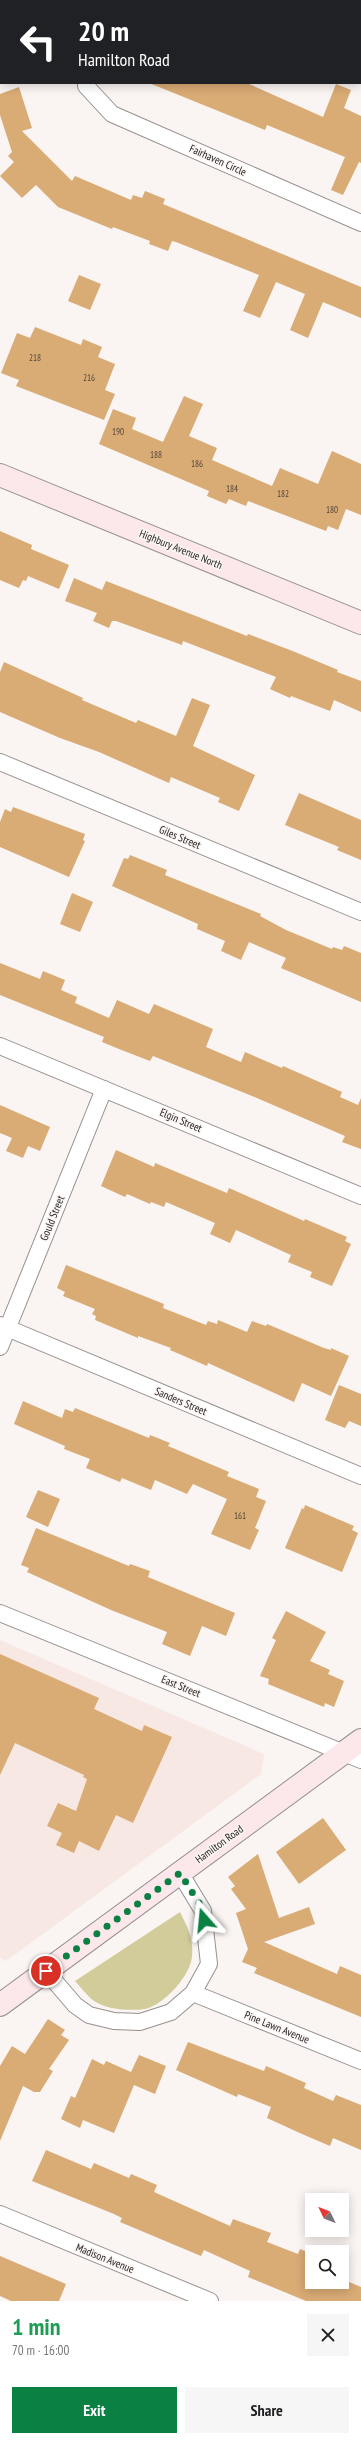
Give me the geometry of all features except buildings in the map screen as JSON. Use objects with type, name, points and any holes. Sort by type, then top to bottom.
[{"type":"main road","name":"Highbury Avenue North","points":[[0,475],[361,623]]},
{"type":"main road","name":"Hamilton Road","points":[[4,1998],[46,1971],[180,1873],[352,1757],[361,1740]]},
{"type":"street","name":"Fairhaven Circle","points":[[86,84],[86,86],[112,114],[361,223]]},
{"type":"street","name":"Giles Street","points":[[0,762],[361,912]]},
{"type":"street","name":"Elgin Street","points":[[0,1046],[361,1196]]},
{"type":"street","name":"Gould Street","points":[[0,1347],[4,1327],[104,1089]]},
{"type":"street","name":"Sanders Street","points":[[4,1327],[361,1476]]},
{"type":"street","name":"East Street","points":[[0,1612],[352,1757]]},
{"type":"street","points":[[46,1971],[75,2005],[89,2015],[114,2021],[140,2022],[171,2012],[193,1993],[209,1964],[204,1911],[180,1873]]},
{"type":"street","name":"Pine Lawn Avenue","points":[[193,1993],[361,2061]]},
{"type":"street","name":"Madison Avenue","points":[[0,2214],[210,2301]]},
{"type":"shaded area","points":[[0,1640],[264,1754],[261,1774],[6,1961],[0,1958]]},
{"type":"shaded area","points":[[180,1912],[191,1938],[192,1956],[187,1972],[182,1980],[160,2002],[145,2009],[126,2010],[112,2008],[94,2001],[75,1981]]},
{"type":"route","points":[[46,1971],[180,1873],[204,1911],[204,1920]]}]
